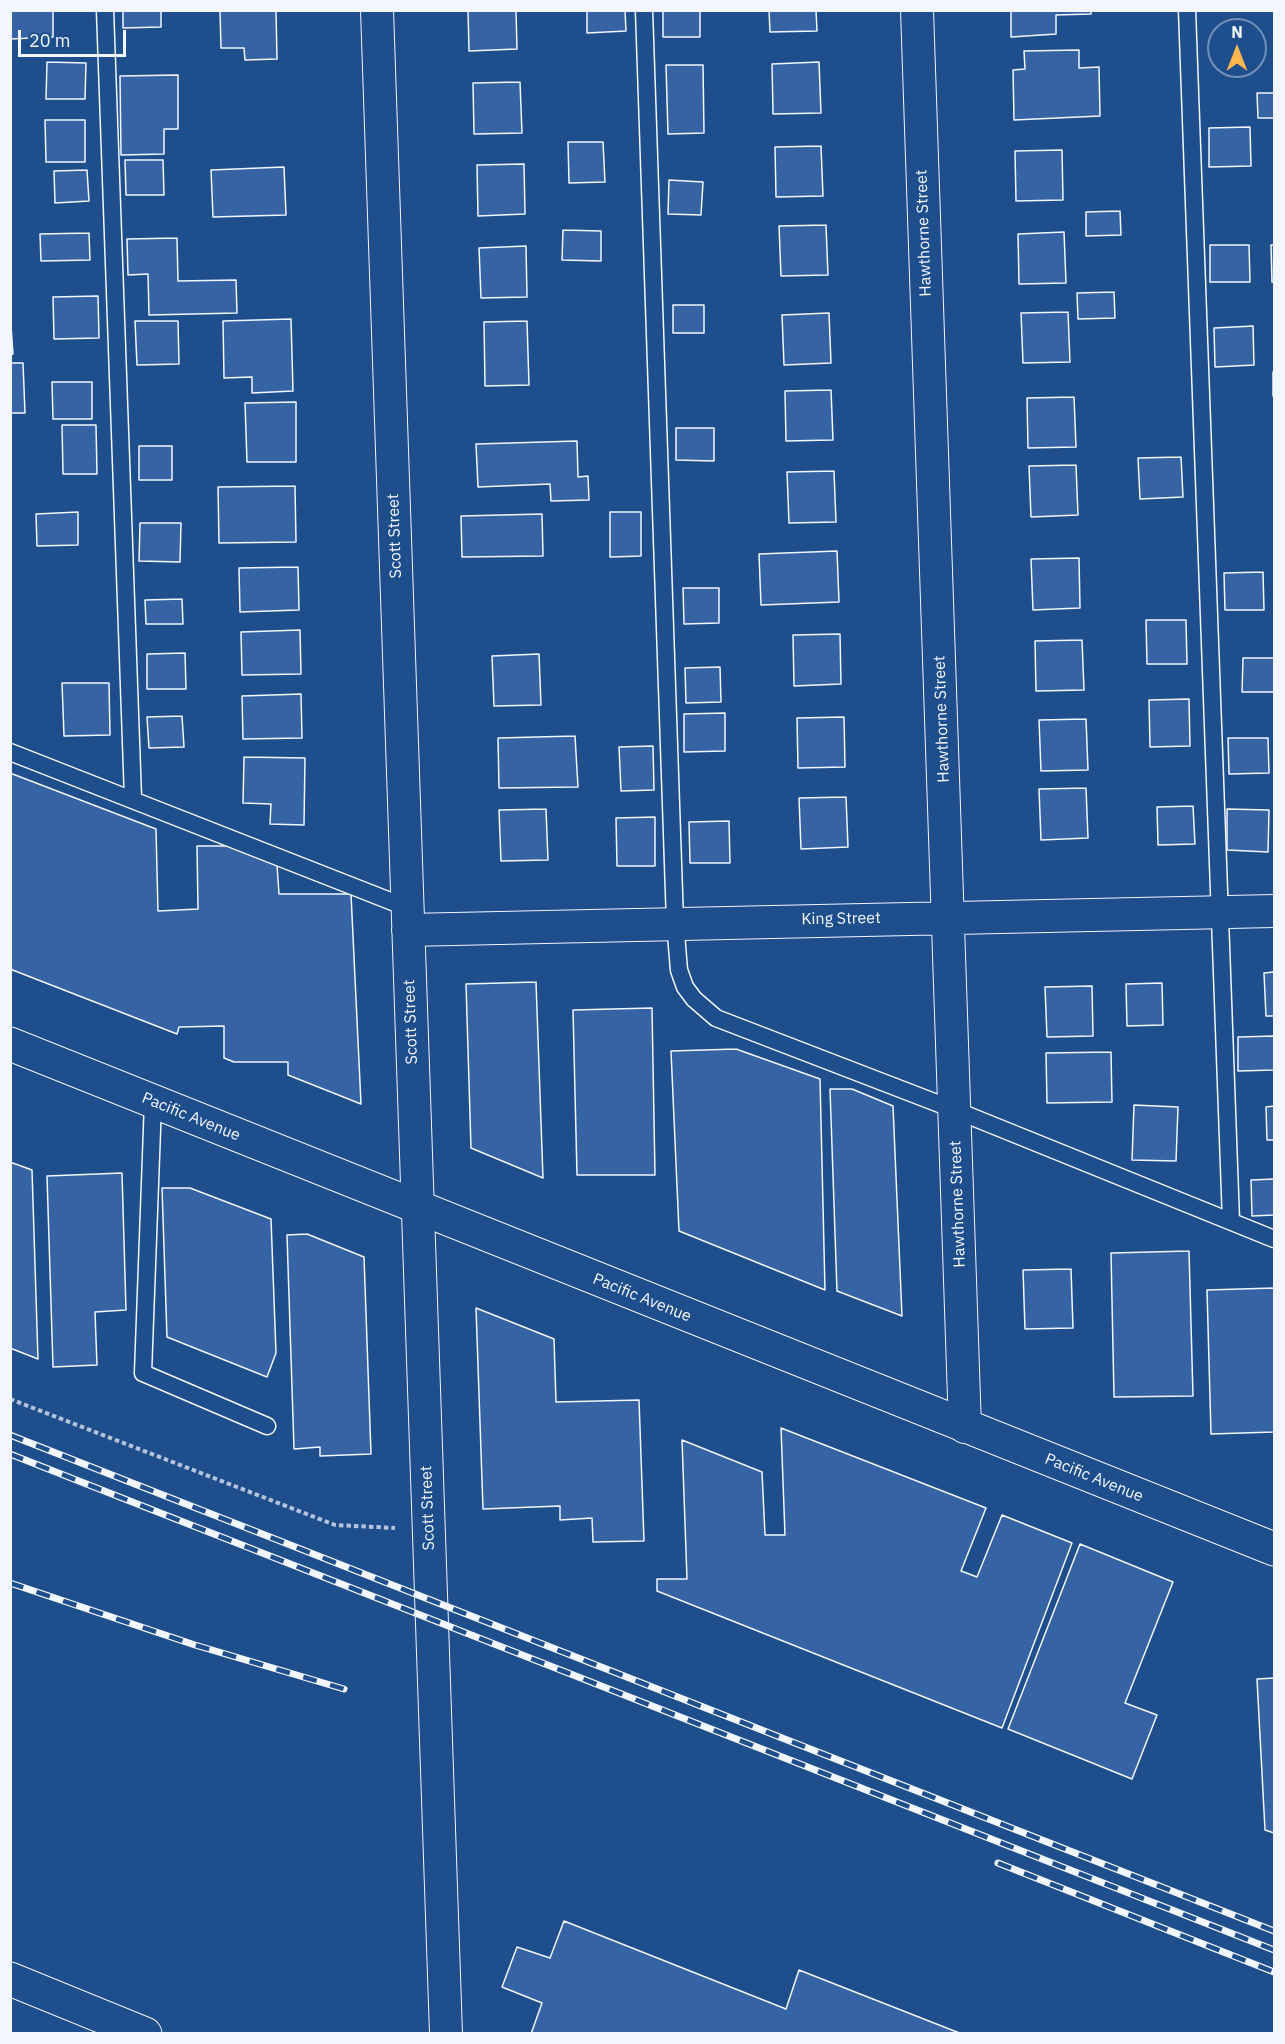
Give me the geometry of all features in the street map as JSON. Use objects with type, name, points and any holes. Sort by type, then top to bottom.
[{"type":"street","name":"Scott Street","points":[[376,10],[446,2034]]},
{"type":"street","name":"Hawthorne Street","points":[[916,10],[965,1427]]},
{"type":"street","name":"King Street","points":[[408,919],[675,922],[1275,911]]},
{"type":"street","name":"Pacific Avenue","points":[[10,1044],[418,1209],[1275,1549]]},
{"type":"street","points":[[10,1979],[145,2034]]},
{"type":"lane","points":[[105,10],[133,798]]},
{"type":"lane","points":[[644,10],[675,922],[679,970],[685,987],[694,999],[716,1018],[955,1110],[1275,1239]]},
{"type":"lane","points":[[1187,10],[1231,1221]]},
{"type":"lane","points":[[10,752],[133,798],[408,919]]},
{"type":"lane","points":[[153,1102],[143,1373],[267,1426]]},
{"type":"path","points":[[10,1399],[335,1525],[429,1530]]},
{"type":"building","points":[[10,10],[53,10],[53,37],[10,39]]},
{"type":"building","points":[[123,10],[161,10],[161,27],[123,28]]},
{"type":"building","points":[[220,10],[276,10],[277,59],[245,60],[244,48],[221,48]]},
{"type":"building","points":[[468,10],[516,10],[517,49],[469,51]]},
{"type":"building","points":[[587,10],[625,10],[626,31],[587,33]]},
{"type":"building","points":[[663,10],[700,10],[700,37],[663,37]]},
{"type":"building","points":[[769,10],[816,10],[817,31],[770,32]]},
{"type":"building","points":[[1011,10],[1091,10],[1091,14],[1056,15],[1056,34],[1011,37]]},
{"type":"building","points":[[1079,50],[1079,68],[1099,67],[1100,116],[1014,120],[1013,70],[1025,69],[1024,51]]},
{"type":"building","points":[[47,62],[86,63],[85,99],[46,99]]},
{"type":"building","points":[[819,62],[821,113],[773,114],[772,64]]},
{"type":"building","points":[[666,65],[703,65],[704,133],[668,134]]},
{"type":"building","points":[[178,75],[178,129],[164,129],[164,154],[121,155],[120,76]]},
{"type":"building","points":[[520,82],[522,133],[474,134],[473,83]]},
{"type":"building","points":[[1257,93],[1274,93],[1274,118],[1258,118]]},
{"type":"building","points":[[45,120],[85,120],[85,162],[46,162]]},
{"type":"building","points":[[1250,127],[1251,166],[1209,167],[1209,128]]},
{"type":"building","points":[[568,142],[603,142],[605,182],[569,183]]},
{"type":"building","points":[[821,146],[823,196],[776,197],[775,147]]},
{"type":"building","points":[[1062,150],[1063,200],[1016,201],[1015,151]]},
{"type":"building","points":[[125,160],[163,160],[164,195],[126,195]]},
{"type":"building","points":[[524,164],[525,214],[478,216],[477,165]]},
{"type":"building","points":[[284,167],[286,215],[213,217],[211,170]]},
{"type":"building","points":[[87,170],[89,201],[55,203],[54,171]]},
{"type":"building","points":[[669,180],[703,182],[701,215],[668,214]]},
{"type":"building","points":[[1120,211],[1121,235],[1086,236],[1086,212]]},
{"type":"building","points":[[826,225],[828,275],[781,276],[779,226]]},
{"type":"building","points":[[563,230],[601,231],[601,261],[562,260]]},
{"type":"building","points":[[1064,232],[1066,283],[1019,284],[1018,234]]},
{"type":"building","points":[[89,233],[90,260],[41,261],[40,234]]},
{"type":"building","points":[[177,238],[178,281],[236,280],[237,313],[149,315],[148,274],[128,275],[127,239]]},
{"type":"building","points":[[1210,245],[1249,245],[1250,282],[1210,282]]},
{"type":"building","points":[[1271,245],[1274,245],[1274,282],[1272,282]]},
{"type":"building","points":[[526,246],[527,297],[481,298],[479,248]]},
{"type":"building","points":[[1114,292],[1115,318],[1078,319],[1077,293]]},
{"type":"building","points":[[98,296],[99,338],[54,339],[53,297]]},
{"type":"building","points":[[673,305],[704,305],[704,333],[673,333]]},
{"type":"building","points":[[10,312],[13,354],[10,355]]},
{"type":"building","points":[[1068,312],[1070,362],[1023,363],[1021,313]]},
{"type":"building","points":[[829,313],[831,363],[784,365],[782,315]]},
{"type":"building","points":[[291,319],[293,391],[252,393],[252,377],[224,378],[223,321]]},
{"type":"building","points":[[135,321],[178,321],[179,364],[137,365]]},
{"type":"building","points":[[527,321],[529,385],[485,386],[484,322]]},
{"type":"building","points":[[1253,326],[1254,365],[1215,367],[1214,328]]},
{"type":"building","points":[[10,363],[23,363],[25,413],[10,413]]},
{"type":"building","points":[[1274,372],[1274,396],[1273,396]]},
{"type":"building","points":[[52,382],[92,382],[92,419],[53,419]]},
{"type":"building","points":[[831,390],[833,440],[786,441],[785,391]]},
{"type":"building","points":[[1074,397],[1076,447],[1028,448],[1027,398]]},
{"type":"building","points":[[296,402],[296,462],[247,462],[245,403]]},
{"type":"building","points":[[62,425],[96,425],[97,474],[63,474]]},
{"type":"building","points":[[676,428],[714,428],[714,461],[676,460]]},
{"type":"building","points":[[577,441],[578,477],[588,476],[589,500],[551,501],[550,484],[478,487],[476,444]]},
{"type":"building","points":[[139,446],[172,446],[172,480],[139,480]]},
{"type":"building","points":[[1181,457],[1183,497],[1140,499],[1138,458]]},
{"type":"building","points":[[1076,465],[1078,515],[1031,517],[1029,466]]},
{"type":"building","points":[[834,471],[836,522],[789,523],[787,472]]},
{"type":"building","points":[[295,486],[296,542],[219,543],[218,487]]},
{"type":"building","points":[[78,512],[78,545],[37,546],[36,514]]},
{"type":"building","points":[[610,512],[641,512],[641,556],[610,557]]},
{"type":"building","points":[[542,514],[543,556],[462,557],[461,516]]},
{"type":"building","points":[[140,523],[181,523],[180,562],[139,561]]},
{"type":"building","points":[[837,551],[839,602],[761,605],[759,554]]},
{"type":"building","points":[[1079,558],[1080,608],[1033,610],[1031,559]]},
{"type":"building","points":[[298,567],[299,610],[240,612],[239,568]]},
{"type":"building","points":[[1263,572],[1264,610],[1225,610],[1224,573]]},
{"type":"building","points":[[683,588],[719,588],[719,623],[684,624]]},
{"type":"building","points":[[182,599],[183,624],[146,624],[145,600]]},
{"type":"building","points":[[1146,620],[1186,620],[1187,664],[1147,664]]},
{"type":"building","points":[[300,630],[301,674],[242,675],[241,632]]},
{"type":"building","points":[[840,634],[841,684],[794,686],[793,635]]},
{"type":"building","points":[[1082,640],[1084,690],[1036,691],[1035,641]]},
{"type":"building","points":[[185,653],[186,689],[147,689],[147,654]]},
{"type":"building","points":[[539,654],[541,705],[494,706],[492,656]]},
{"type":"building","points":[[1243,658],[1274,658],[1274,692],[1242,692]]},
{"type":"building","points":[[720,667],[721,702],[686,703],[685,668]]},
{"type":"building","points":[[62,683],[109,683],[110,735],[64,736]]},
{"type":"building","points":[[301,694],[302,738],[243,739],[242,696]]},
{"type":"building","points":[[1189,699],[1190,746],[1150,747],[1149,700]]},
{"type":"building","points":[[725,713],[725,751],[684,752],[684,714]]},
{"type":"building","points":[[182,716],[184,747],[149,748],[147,717]]},
{"type":"building","points":[[844,717],[845,767],[798,768],[797,718]]},
{"type":"building","points":[[1086,719],[1088,770],[1041,771],[1039,720]]},
{"type":"building","points":[[575,736],[578,787],[499,788],[498,738]]},
{"type":"building","points":[[1228,738],[1268,738],[1269,773],[1229,774]]},
{"type":"building","points":[[653,746],[654,790],[621,791],[619,747]]},
{"type":"building","points":[[244,757],[305,758],[304,825],[270,824],[271,804],[243,803]]},
{"type":"building","points":[[10,773],[156,829],[158,911],[198,909],[197,846],[230,846],[277,865],[279,894],[351,894],[361,1104],[288,1075],[288,1062],[234,1062],[224,1058],[224,1026],[179,1027],[177,1034],[10,969]]},
{"type":"building","points":[[1086,788],[1088,838],[1041,840],[1039,789]]},
{"type":"building","points":[[846,797],[848,847],[801,849],[799,798]]},
{"type":"building","points":[[1193,806],[1195,844],[1158,845],[1157,807]]},
{"type":"building","points":[[546,809],[548,860],[501,861],[499,810]]},
{"type":"building","points":[[1227,809],[1269,810],[1268,852],[1227,850]]},
{"type":"building","points":[[655,817],[655,866],[617,866],[616,818]]},
{"type":"building","points":[[729,821],[730,863],[690,863],[689,822]]},
{"type":"building","points":[[1274,972],[1274,1016],[1266,1016],[1264,973]]},
{"type":"building","points":[[536,982],[543,1178],[471,1148],[466,984]]},
{"type":"building","points":[[1162,983],[1163,1025],[1127,1026],[1126,984]]},
{"type":"building","points":[[1092,986],[1093,1036],[1047,1037],[1045,987]]},
{"type":"building","points":[[652,1008],[655,1175],[577,1175],[573,1010]]},
{"type":"building","points":[[1274,1036],[1274,1070],[1238,1071],[1238,1037]]},
{"type":"building","points":[[736,1049],[820,1079],[825,1290],[679,1231],[671,1051]]},
{"type":"building","points":[[1111,1052],[1112,1102],[1047,1103],[1046,1053]]},
{"type":"building","points":[[830,1089],[852,1089],[893,1106],[902,1316],[837,1291]]},
{"type":"building","points":[[1134,1105],[1178,1107],[1176,1161],[1132,1160]]},
{"type":"building","points":[[1274,1106],[1274,1140],[1267,1140],[1266,1107]]},
{"type":"building","points":[[10,1162],[32,1170],[38,1359],[10,1348]]},
{"type":"building","points":[[122,1173],[126,1310],[95,1312],[97,1365],[53,1367],[47,1176]]},
{"type":"building","points":[[1274,1179],[1274,1215],[1252,1216],[1251,1180]]},
{"type":"building","points":[[162,1188],[190,1188],[271,1219],[276,1353],[267,1377],[167,1337]]},
{"type":"building","points":[[307,1234],[364,1257],[371,1454],[320,1456],[320,1447],[294,1449],[287,1235]]},
{"type":"building","points":[[1189,1251],[1193,1396],[1114,1397],[1111,1253]]},
{"type":"building","points":[[1071,1269],[1073,1328],[1025,1329],[1023,1270]]},
{"type":"building","points":[[1274,1288],[1274,1432],[1211,1434],[1207,1290]]},
{"type":"building","points":[[476,1308],[554,1339],[556,1402],[639,1400],[644,1541],[593,1542],[592,1518],[560,1520],[560,1506],[483,1509]]},
{"type":"building","points":[[781,1428],[986,1508],[961,1571],[977,1577],[1002,1515],[1072,1543],[1002,1728],[657,1591],[657,1579],[687,1579],[682,1440],[762,1472],[765,1535],[785,1535]]},
{"type":"building","points":[[1080,1544],[1173,1582],[1125,1703],[1157,1715],[1132,1779],[1008,1729]]},
{"type":"building","points":[[1274,1678],[1274,1833],[1265,1830],[1257,1679]]},
{"type":"building","points":[[564,1921],[786,2009],[799,1970],[962,2034],[531,2034],[542,2003],[502,1987],[517,1947],[550,1958]]},
{"type":"railway","points":[[10,1435],[1274,1931]]},
{"type":"railway","points":[[10,1454],[1274,1950]]},
{"type":"railway","points":[[10,1583],[195,1645],[344,1689]]},
{"type":"railway","points":[[998,1863],[1274,1972]]}]
